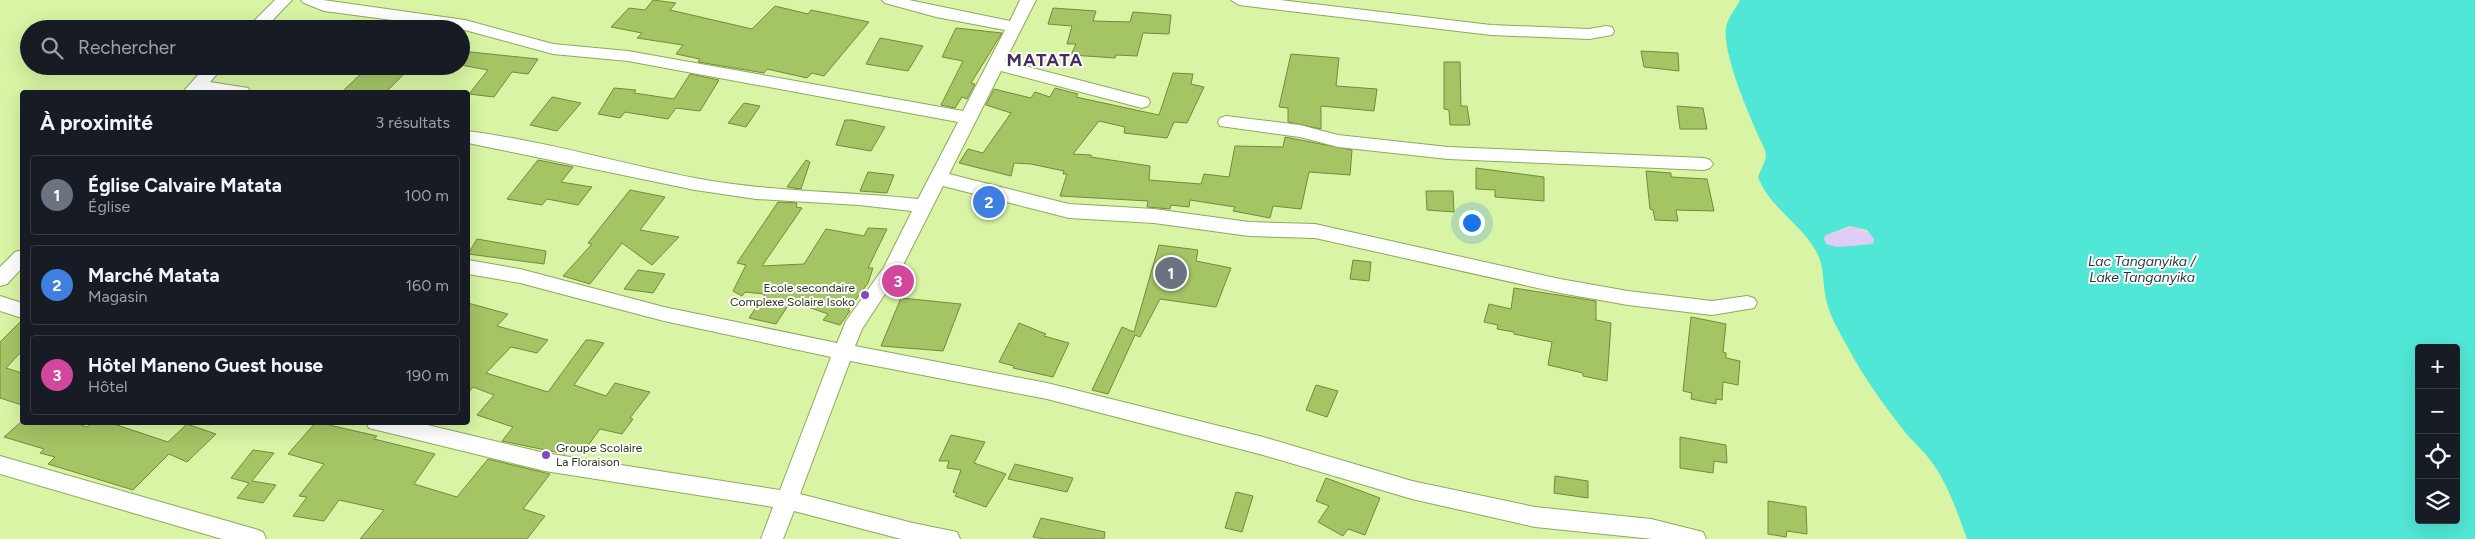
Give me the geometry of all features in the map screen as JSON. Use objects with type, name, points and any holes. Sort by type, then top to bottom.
[{"type":"street","points":[[263,20],[284,0]]},
{"type":"street","points":[[309,0],[324,6],[423,20]]},
{"type":"street","points":[[890,0],[936,12],[1015,27]]},
{"type":"street","points":[[772,539],[853,326],[891,271],[1028,0]]},
{"type":"street","points":[[1239,0],[1491,30],[1580,34],[1606,31]]},
{"type":"street","points":[[470,27],[553,49],[628,56],[968,118]]},
{"type":"street","points":[[996,64],[1142,102]]},
{"type":"street","points":[[193,89],[207,75]]},
{"type":"street","points":[[193,89],[209,90]]},
{"type":"street","points":[[1226,122],[1300,132],[1338,141],[1390,145],[1448,153],[1704,164]]},
{"type":"street","points":[[470,137],[649,173],[694,184],[756,192],[859,199],[924,206]]},
{"type":"street","points":[[938,178],[1069,211],[1154,216],[1249,230],[1315,231],[1560,286],[1628,298],[1712,308],[1747,303]]},
{"type":"street","points":[[0,279],[20,259]]},
{"type":"street","points":[[470,267],[520,276],[664,314],[843,352],[1047,391],[1263,446],[1412,490],[1535,517],[1651,529],[1695,539]]},
{"type":"street","points":[[0,303],[20,310]]},
{"type":"street","points":[[389,425],[544,462],[787,500],[852,515],[913,533],[950,539]]},
{"type":"street","points":[[0,465],[255,539]]},
{"type":"shaded area","points":[[1853,226],[1872,234],[1873,244],[1837,247],[1826,244],[1824,238],[1826,235]]},
{"type":"water","name":"Lac Tanganyika / Lake Tanganyika","points":[[1740,0],[2475,0],[2475,539],[1967,539],[1952,498],[1936,468],[1881,400],[1859,367],[1837,328],[1827,305],[1822,269],[1816,251],[1810,241],[1777,206],[1763,188],[1758,177],[1766,158],[1765,150],[1733,72],[1726,40],[1726,28]],"holes":[[[1850,226],[1867,230],[1874,239],[1873,244],[1837,247],[1826,244],[1824,238],[1826,235]]]},
{"type":"building","points":[[653,0],[676,3],[670,10],[752,29],[775,6],[808,14],[811,10],[869,22],[824,76],[812,73],[807,78],[767,69],[764,73],[698,62],[700,59],[676,54],[683,45],[637,38],[642,33],[611,27],[629,8],[645,10]]},
{"type":"building","points":[[1053,8],[1096,11],[1093,21],[1130,22],[1133,12],[1171,15],[1169,34],[1143,33],[1137,56],[1116,55],[1115,58],[1071,55],[1076,44],[1067,44],[1072,26],[1048,24]]},
{"type":"building","points":[[956,28],[1002,33],[971,83],[975,84],[967,99],[962,97],[955,108],[941,105],[963,61],[942,57]]},
{"type":"building","points":[[880,38],[923,46],[908,71],[866,64]]},
{"type":"building","points":[[1641,51],[1678,53],[1679,71],[1644,67]]},
{"type":"building","points":[[470,52],[538,59],[528,74],[512,72],[494,97],[470,94],[488,70],[470,67]]},
{"type":"building","points":[[1291,54],[1339,58],[1336,86],[1377,89],[1374,111],[1321,106],[1321,129],[1288,122],[1288,108],[1279,107]]},
{"type":"building","points":[[1444,62],[1460,62],[1461,106],[1467,106],[1470,125],[1450,125],[1449,110],[1444,109]]},
{"type":"building","points":[[1173,73],[1193,74],[1191,84],[1204,87],[1187,123],[1174,122],[1167,138],[1124,133],[1125,127],[1099,121],[1073,154],[1091,155],[1091,157],[1150,166],[1149,180],[1201,184],[1204,174],[1229,177],[1235,146],[1283,147],[1285,137],[1352,150],[1350,175],[1309,172],[1301,209],[1273,206],[1270,218],[1233,211],[1235,207],[1190,200],[1189,207],[1171,205],[1170,209],[1147,207],[1148,201],[1060,196],[1067,174],[1063,174],[1064,171],[1031,164],[1014,163],[1011,176],[959,163],[968,149],[983,153],[1011,113],[986,105],[994,89],[1031,98],[1035,92],[1050,97],[1055,88],[1078,94],[1076,97],[1159,115]]},
{"type":"building","points":[[690,74],[719,80],[700,111],[676,108],[668,119],[625,112],[620,118],[598,114],[614,88],[636,90],[634,93],[674,99]]},
{"type":"building","points":[[360,75],[403,75],[388,90],[344,90]]},
{"type":"building","points":[[552,97],[581,103],[557,131],[530,125]]},
{"type":"building","points":[[744,103],[760,106],[746,127],[728,123]]},
{"type":"building","points":[[1677,106],[1703,108],[1707,129],[1680,129]]},
{"type":"building","points":[[845,120],[885,127],[871,151],[836,145]]},
{"type":"building","points":[[538,160],[573,167],[561,182],[592,187],[578,205],[547,199],[542,205],[507,199]]},
{"type":"building","points":[[806,160],[810,162],[801,189],[787,187]]},
{"type":"building","points":[[1476,168],[1544,177],[1544,201],[1495,197],[1495,190],[1476,189]]},
{"type":"building","points":[[1646,171],[1671,173],[1671,177],[1707,179],[1714,211],[1676,210],[1678,221],[1655,220],[1653,210],[1650,209]]},
{"type":"building","points":[[868,172],[894,175],[887,193],[860,191]]},
{"type":"building","points":[[630,190],[665,197],[640,230],[679,237],[652,265],[622,243],[590,284],[563,276],[592,244],[588,243]]},
{"type":"building","points":[[1426,191],[1453,191],[1454,212],[1427,210]]},
{"type":"building","points":[[778,202],[797,203],[796,207],[802,208],[762,266],[804,264],[826,229],[864,236],[868,228],[887,229],[868,268],[873,268],[868,283],[848,310],[850,311],[840,325],[823,320],[828,314],[791,301],[776,324],[749,318],[765,294],[745,292],[742,296],[733,291],[746,265],[737,263]]},
{"type":"building","points":[[477,239],[546,251],[544,264],[470,254]]},
{"type":"building","points":[[1159,245],[1198,250],[1196,261],[1231,268],[1216,307],[1160,299],[1140,337],[1135,335],[1108,394],[1092,390],[1122,327],[1134,332]]},
{"type":"building","points":[[1353,260],[1371,262],[1369,281],[1350,279]]},
{"type":"building","points":[[638,270],[665,274],[653,293],[624,289]]},
{"type":"building","points":[[1514,288],[1596,301],[1596,320],[1611,323],[1607,381],[1548,365],[1552,342],[1497,329],[1498,325],[1484,322],[1489,304],[1511,309]]},
{"type":"building","points":[[901,298],[961,304],[943,351],[881,346]]},
{"type":"building","points":[[470,304],[508,314],[497,326],[548,340],[537,353],[511,347],[486,373],[548,392],[586,340],[591,340],[604,343],[574,385],[606,396],[615,383],[650,392],[630,418],[633,419],[622,434],[600,429],[584,451],[570,448],[565,454],[502,441],[513,427],[477,415],[494,395],[473,387],[470,391]]},
{"type":"building","points":[[1691,317],[1726,324],[1723,352],[1726,353],[1726,358],[1740,361],[1738,385],[1723,382],[1722,400],[1716,399],[1716,404],[1691,399],[1692,393],[1683,391]]},
{"type":"building","points":[[20,322],[20,353],[6,368],[20,372],[20,404],[0,398],[0,342]]},
{"type":"building","points":[[1019,323],[1046,334],[1044,336],[1069,343],[1053,377],[1013,368],[1014,366],[999,362]]},
{"type":"building","points":[[1316,385],[1338,391],[1327,417],[1306,410]]},
{"type":"building","points":[[20,423],[20,425],[81,425],[87,427],[89,425],[117,425],[168,442],[186,425],[216,434],[187,462],[169,454],[133,490],[48,464],[55,457],[40,453],[44,449],[4,437]]},
{"type":"building","points":[[313,425],[329,425],[377,436],[374,439],[435,454],[414,484],[457,497],[488,459],[550,474],[523,509],[545,516],[527,539],[360,539],[384,510],[339,500],[324,521],[293,516],[307,497],[299,496],[324,464],[288,454]]},
{"type":"building","points":[[951,435],[985,442],[974,463],[1006,474],[986,507],[955,496],[957,493],[953,492],[961,470],[947,468],[949,461],[939,461]]},
{"type":"building","points":[[1680,437],[1726,445],[1727,463],[1714,461],[1713,473],[1680,468]]},
{"type":"building","points":[[253,450],[274,453],[252,481],[276,485],[263,503],[237,498],[249,483],[231,478]]},
{"type":"building","points":[[1015,464],[1073,478],[1067,492],[1008,479]]},
{"type":"building","points":[[1555,476],[1588,481],[1588,498],[1554,493]]},
{"type":"building","points":[[1326,478],[1380,498],[1365,535],[1348,529],[1343,536],[1318,522],[1329,506],[1316,501]]},
{"type":"building","points":[[1236,492],[1253,496],[1242,532],[1225,528]]},
{"type":"building","points":[[1768,501],[1806,507],[1807,534],[1787,531],[1786,537],[1768,534]]},
{"type":"building","points":[[1041,518],[1105,532],[1104,539],[1044,539],[1033,537]]},
{"type":"place","name":"Marché Matata","points":[[989,202]]},
{"type":"place","name":"Église Calvaire Matata","points":[[1171,273]]},
{"type":"place","name":"Hôtel Maneno Guest house","points":[[898,281]]},
{"type":"place","name":"Ecole secondaire Complexe Solaire Isoko","points":[[865,295]]},
{"type":"place","name":"Groupe Scolaire La Floraison","points":[[546,455]]},
{"type":"district","name":"MATATA","points":[[1045,60]]}]
